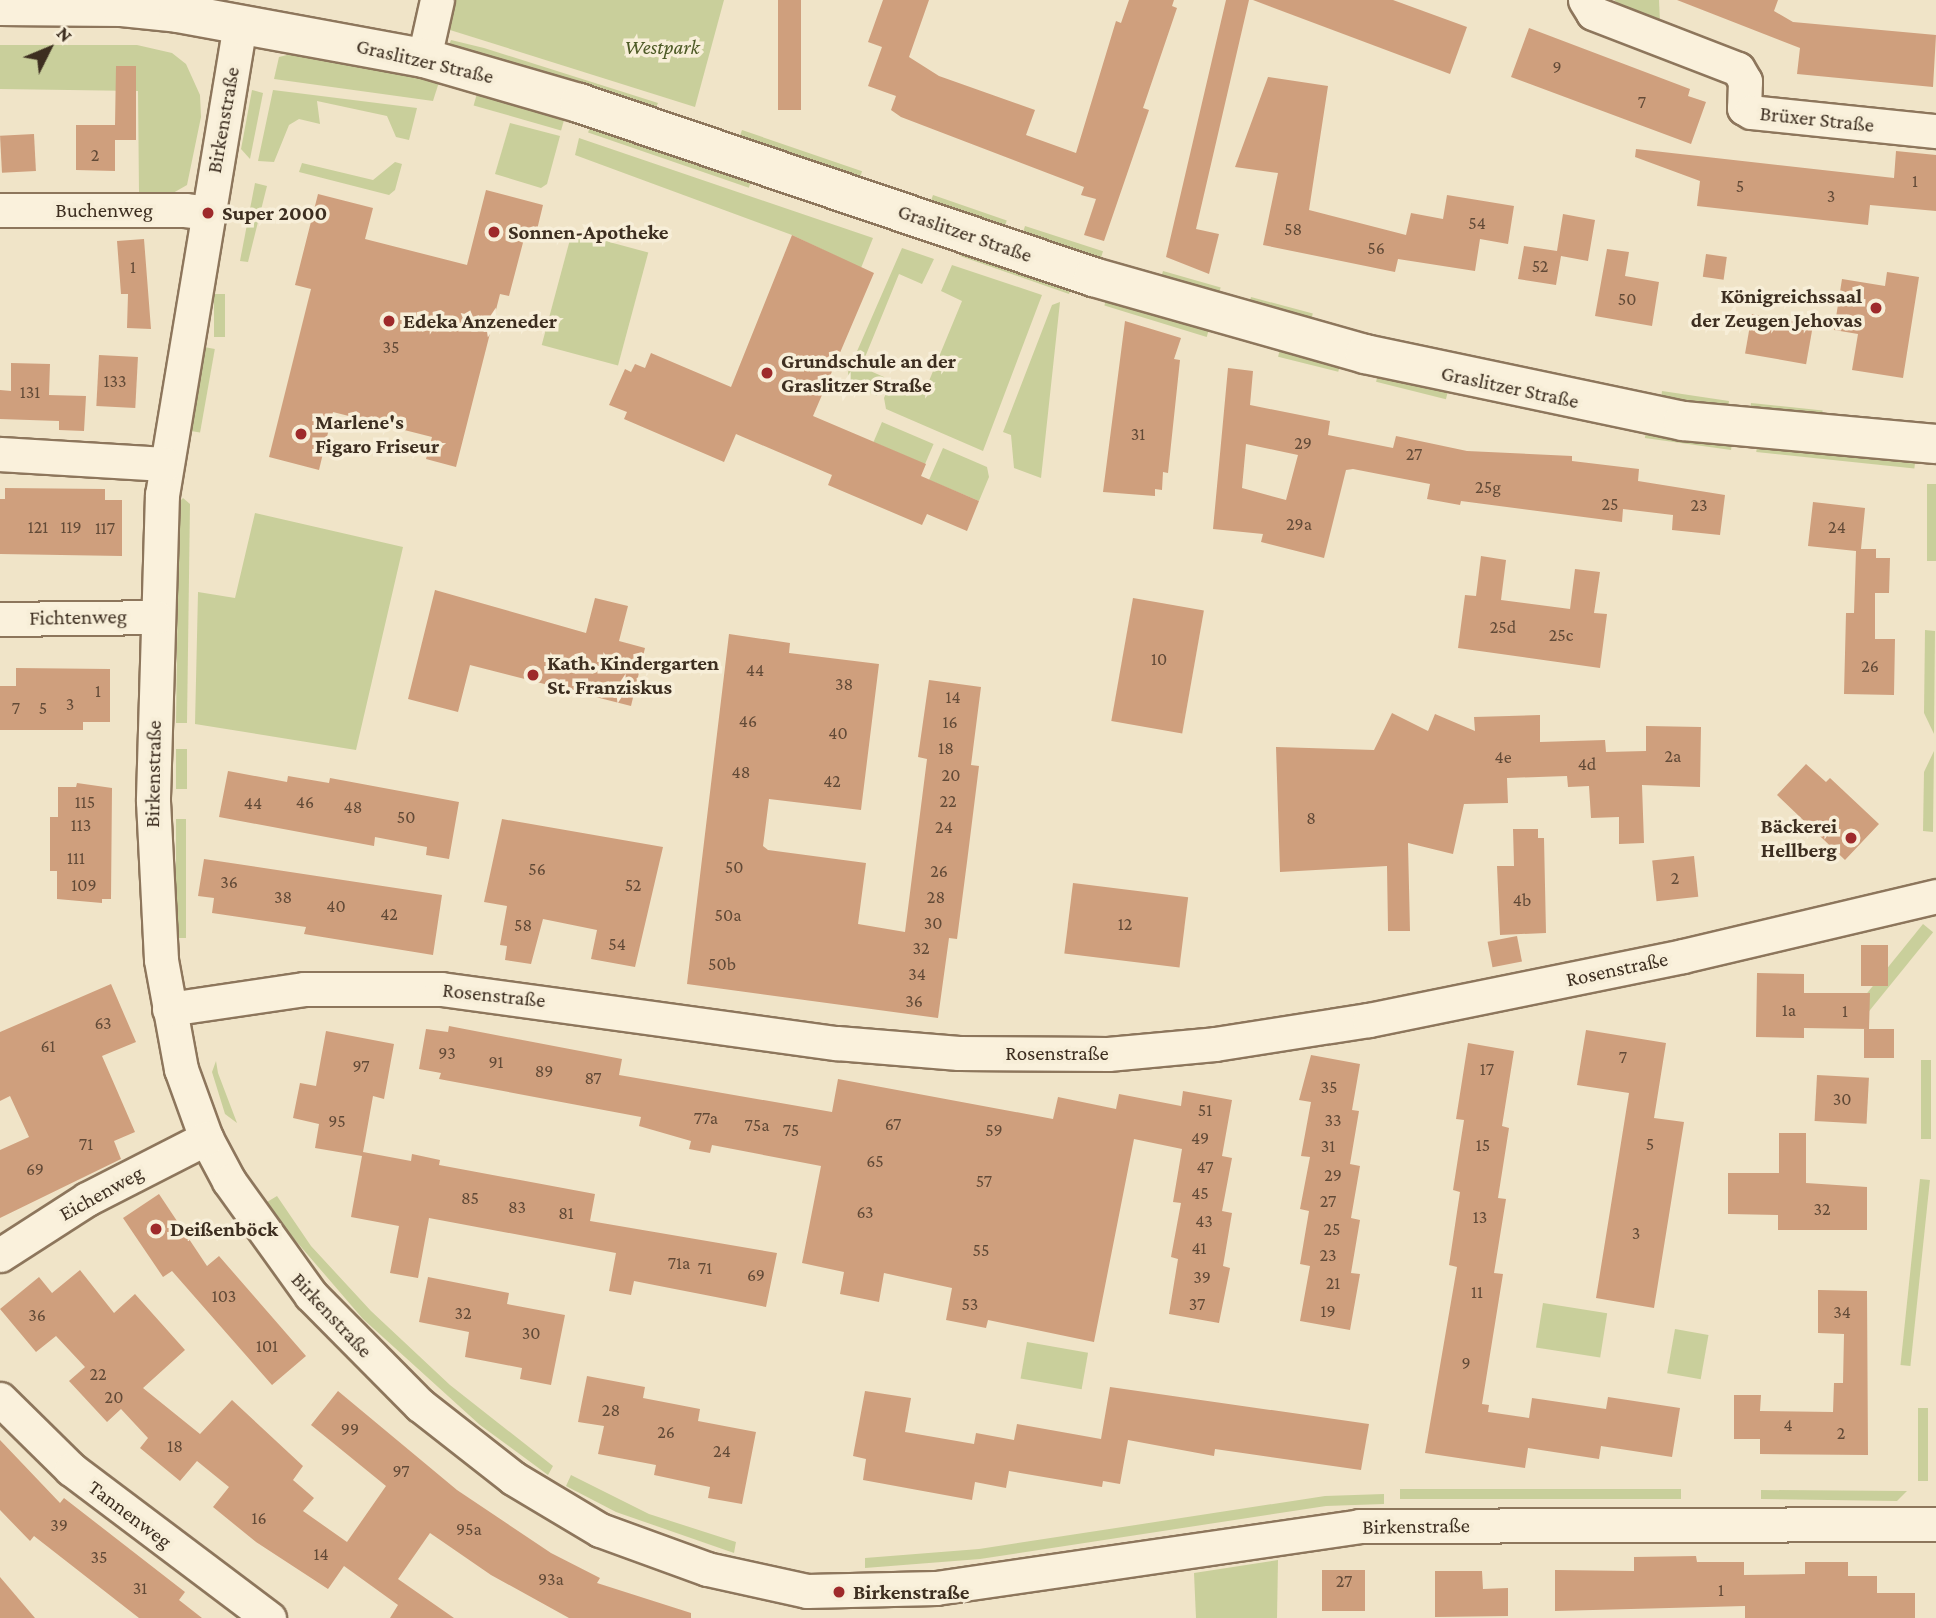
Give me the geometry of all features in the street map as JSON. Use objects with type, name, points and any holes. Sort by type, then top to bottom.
[{"type":"street","points":[[424,58],[437,0]]},
{"type":"street","name":"Brüxer Straße","points":[[1585,0],[1593,13],[1738,69],[1745,81],[1744,108],[1751,112],[1936,131]]},
{"type":"street","name":"Graslitzer Straße","points":[[0,6],[122,7],[240,24],[424,58],[579,103],[1093,277],[1365,354],[1683,421],[1936,444]]},
{"type":"street","name":"Birkenstraße","points":[[240,24],[165,464],[156,617],[155,902],[169,1010],[181,1069],[206,1138],[251,1217],[311,1295],[420,1405],[513,1478],[567,1513],[635,1545],[737,1577],[806,1604],[936,1588],[1359,1526],[1936,1524]]},
{"type":"street","name":"Buchenweg","points":[[0,210],[185,210],[208,214]]},
{"type":"street","points":[[0,454],[165,464]]},
{"type":"street","name":"Fichtenweg","points":[[0,619],[156,617]]},
{"type":"street","name":"Rosenstraße","points":[[169,1010],[304,989],[440,989],[837,1042],[959,1053],[1108,1054],[1214,1044],[1369,1020],[1706,951],[1936,897]]},
{"type":"street","name":"Eichenweg","points":[[0,1255],[87,1199],[206,1138]]},
{"type":"street","name":"Tannenweg","points":[[0,1399],[71,1469],[249,1612]]},
{"type":"green space","name":"Westpark","points":[[456,0],[724,0],[695,107],[450,30]]},
{"type":"green space","points":[[1614,0],[1659,0],[1660,23],[1623,8]]},
{"type":"green space","points":[[451,40],[658,103],[655,110],[449,45]]},
{"type":"green space","points":[[0,45],[137,45],[172,53],[186,64],[200,95],[201,117],[187,185],[173,193],[139,193],[138,91],[0,89]]},
{"type":"green space","points":[[295,53],[439,82],[433,101],[274,79],[279,57]]},
{"type":"green space","points":[[252,90],[263,93],[250,159],[241,149]]},
{"type":"green space","points":[[273,90],[417,108],[409,140],[396,137],[387,116],[317,101],[320,124],[299,119],[289,125],[274,162],[258,161]]},
{"type":"green space","points":[[478,90],[565,115],[561,130],[474,105]]},
{"type":"green space","points":[[510,123],[560,136],[547,184],[541,188],[495,174]]},
{"type":"green space","points":[[591,124],[752,179],[749,188],[588,133]]},
{"type":"green space","points":[[742,130],[862,171],[859,180],[739,139]]},
{"type":"green space","points":[[579,138],[873,238],[861,268],[792,235],[575,155]]},
{"type":"green space","points":[[395,162],[402,164],[395,190],[389,195],[299,172],[302,163],[373,180]]},
{"type":"green space","points":[[255,183],[267,186],[248,262],[240,261]]},
{"type":"green space","points":[[933,195],[1007,220],[1004,228],[930,203]]},
{"type":"green space","points":[[1025,226],[1103,251],[1100,260],[1022,235]]},
{"type":"green space","points":[[572,232],[648,252],[618,365],[542,345]]},
{"type":"green space","points":[[902,248],[934,259],[922,284],[899,274],[861,367],[884,377],[877,396],[849,384],[848,372]]},
{"type":"green space","points":[[968,250],[1072,285],[1069,294],[960,256]]},
{"type":"green space","points":[[952,265],[1042,295],[983,451],[886,409],[884,398],[892,380],[924,393],[962,301],[941,291]]},
{"type":"green space","points":[[1163,271],[1221,288],[1218,295],[1161,279]]},
{"type":"green space","points":[[214,294],[225,294],[225,337],[214,337]]},
{"type":"green space","points":[[1107,297],[1209,328],[1207,337],[1104,306]]},
{"type":"green space","points":[[1251,297],[1313,314],[1311,321],[1249,305]]},
{"type":"green space","points":[[1060,302],[1041,478],[1014,468],[1011,435],[1003,432],[1052,305]]},
{"type":"green space","points":[[204,347],[215,349],[200,433],[189,431]]},
{"type":"green space","points":[[1280,349],[1340,364],[1338,372],[1278,357]]},
{"type":"green space","points":[[1378,374],[1448,391],[1446,399],[1376,382]]},
{"type":"green space","points":[[1662,391],[1729,401],[1728,408],[1661,400]]},
{"type":"green space","points":[[1751,403],[1823,411],[1822,417],[1750,410]]},
{"type":"green space","points":[[882,422],[934,444],[925,464],[873,442]]},
{"type":"green space","points":[[1646,430],[1732,442],[1731,450],[1645,438]]},
{"type":"green space","points":[[1757,445],[1915,462],[1914,469],[1756,452]]},
{"type":"green space","points":[[943,448],[987,467],[989,477],[979,501],[929,480]]},
{"type":"green space","points":[[1927,484],[1936,484],[1936,561],[1927,561]]},
{"type":"green space","points":[[183,498],[190,504],[187,723],[176,723],[179,502]]},
{"type":"green space","points":[[255,513],[403,547],[356,750],[195,724],[198,592],[235,598]]},
{"type":"green space","points":[[1925,630],[1935,631],[1934,734],[1924,713]]},
{"type":"green space","points":[[176,749],[187,749],[187,789],[176,789]]},
{"type":"green space","points":[[1934,751],[1933,832],[1923,831],[1924,772]]},
{"type":"green space","points":[[176,819],[186,819],[186,938],[176,938]]},
{"type":"green space","points":[[1923,924],[1933,932],[1866,1015],[1856,1006]]},
{"type":"green space","points":[[1921,1060],[1931,1060],[1931,1139],[1921,1139]]},
{"type":"green space","points":[[216,1061],[237,1123],[225,1114],[212,1072]]},
{"type":"green space","points":[[1920,1179],[1930,1180],[1910,1366],[1900,1365]]},
{"type":"green space","points":[[277,1196],[311,1246],[371,1311],[450,1385],[553,1466],[548,1475],[480,1425],[363,1319],[283,1226],[267,1202]]},
{"type":"green space","points":[[1543,1303],[1607,1313],[1600,1358],[1536,1347]]},
{"type":"green space","points":[[1675,1329],[1708,1335],[1701,1379],[1667,1373]]},
{"type":"green space","points":[[1027,1342],[1088,1353],[1082,1389],[1021,1378]]},
{"type":"green space","points":[[1918,1408],[1928,1408],[1928,1481],[1918,1481]]},
{"type":"green space","points":[[571,1475],[649,1514],[736,1542],[734,1553],[616,1512],[566,1486]]},
{"type":"green space","points":[[1400,1489],[1681,1489],[1681,1499],[1400,1499]]},
{"type":"green space","points":[[1761,1490],[1907,1491],[1897,1501],[1761,1499]]},
{"type":"green space","points":[[1384,1494],[1384,1504],[1326,1506],[980,1559],[865,1568],[865,1558],[979,1549],[1325,1496]]},
{"type":"green space","points":[[1278,1560],[1277,1618],[1196,1618],[1194,1573]]},
{"type":"building","points":[[778,0],[801,0],[801,110],[778,110]]},
{"type":"building","points":[[883,0],[929,0],[909,57],[939,76],[1035,110],[1026,135],[1076,153],[1116,21],[1121,23],[1129,0],[1174,0],[1172,6],[1177,8],[1143,108],[1149,110],[1104,241],[1084,235],[1096,199],[1081,195],[1084,187],[901,117],[891,110],[896,96],[868,86],[882,47],[868,42]]},
{"type":"building","points":[[1226,0],[1249,0],[1196,229],[1219,234],[1209,274],[1166,257]]},
{"type":"building","points":[[1253,0],[1393,0],[1467,27],[1450,74]]},
{"type":"building","points":[[1677,0],[1778,0],[1774,11],[1793,22],[1936,35],[1933,87],[1797,74],[1800,48]]},
{"type":"building","points":[[1529,28],[1690,89],[1688,96],[1706,102],[1691,144],[1511,77]]},
{"type":"building","points":[[116,66],[136,66],[136,140],[115,140],[115,171],[76,170],[76,125],[115,125]]},
{"type":"building","points":[[1268,77],[1328,86],[1309,210],[1406,235],[1411,213],[1443,219],[1447,195],[1514,206],[1508,244],[1480,239],[1475,271],[1398,259],[1395,272],[1263,245],[1278,173],[1235,167]]},
{"type":"building","points":[[34,134],[36,171],[2,173],[0,136]]},
{"type":"building","points":[[1636,149],[1894,178],[1896,151],[1936,155],[1936,211],[1870,205],[1868,225],[1697,206],[1700,181],[1635,157]]},
{"type":"building","points":[[486,190],[543,205],[535,238],[525,235],[509,296],[500,294],[456,467],[426,459],[432,437],[333,412],[319,470],[269,457],[311,289],[295,285],[318,194],[373,208],[365,239],[467,265]]},
{"type":"building","points":[[1563,214],[1595,220],[1588,261],[1561,256],[1556,285],[1518,279],[1524,246],[1557,251]]},
{"type":"building","points":[[792,235],[874,273],[813,416],[926,464],[921,476],[979,501],[967,531],[927,514],[922,525],[828,485],[832,475],[736,434],[724,462],[624,419],[627,412],[609,405],[625,369],[631,372],[635,364],[645,368],[651,353],[731,387]]},
{"type":"building","points":[[144,239],[151,329],[127,328],[128,294],[121,294],[117,241]]},
{"type":"building","points":[[1607,249],[1629,252],[1625,276],[1659,282],[1652,326],[1595,316]]},
{"type":"building","points":[[1706,254],[1727,257],[1724,280],[1703,277]]},
{"type":"building","name":"Königreichssaal der Zeugen Jehovas","points":[[1887,272],[1919,277],[1903,378],[1852,370],[1858,334],[1834,330],[1842,279],[1885,286]]},
{"type":"building","points":[[1752,314],[1813,325],[1806,364],[1745,353]]},
{"type":"building","points":[[1125,321],[1181,338],[1174,359],[1180,360],[1168,473],[1163,472],[1162,490],[1155,489],[1155,496],[1103,492]]},
{"type":"building","points":[[99,355],[138,357],[135,408],[96,406]]},
{"type":"building","points":[[11,363],[50,364],[49,395],[86,396],[84,431],[59,430],[59,421],[0,419],[0,390],[11,391]]},
{"type":"building","points":[[1228,368],[1253,371],[1250,405],[1330,421],[1328,435],[1393,448],[1396,436],[1467,451],[1572,456],[1572,461],[1639,469],[1638,481],[1725,495],[1720,535],[1672,530],[1673,515],[1623,509],[1622,522],[1461,501],[1460,505],[1427,499],[1430,484],[1353,469],[1346,470],[1324,558],[1261,542],[1263,534],[1213,529]],"holes":[[[1246,444],[1298,455],[1286,500],[1242,488]]]},
{"type":"building","points":[[5,488],[105,489],[105,500],[122,500],[122,556],[0,554],[0,499],[5,499]]},
{"type":"building","points":[[1813,502],[1865,508],[1861,549],[1876,549],[1876,558],[1890,558],[1889,593],[1875,593],[1875,639],[1895,639],[1894,695],[1844,694],[1846,613],[1854,613],[1856,551],[1808,546]]},
{"type":"building","points":[[1481,556],[1506,560],[1501,600],[1570,609],[1575,569],[1600,572],[1594,613],[1607,614],[1600,668],[1458,648],[1465,595],[1476,596]]},
{"type":"building","points":[[435,590],[586,633],[595,598],[628,606],[619,641],[645,648],[631,706],[470,665],[458,712],[408,699]]},
{"type":"building","points":[[1133,598],[1204,611],[1182,734],[1111,721]]},
{"type":"building","points":[[729,634],[790,643],[789,653],[879,664],[861,810],[769,799],[763,846],[768,850],[866,863],[858,924],[905,932],[927,759],[918,757],[929,680],[981,687],[971,765],[979,766],[957,939],[949,938],[938,1018],[687,984]]},
{"type":"building","points":[[16,668],[110,669],[110,722],[83,722],[83,730],[0,730],[0,686],[16,686]]},
{"type":"building","points":[[1392,713],[1428,731],[1435,714],[1475,731],[1474,717],[1540,715],[1540,742],[1605,740],[1606,752],[1646,751],[1646,726],[1701,727],[1700,787],[1642,785],[1644,843],[1619,844],[1619,817],[1591,818],[1589,786],[1568,787],[1567,776],[1507,778],[1508,803],[1464,804],[1453,854],[1408,843],[1410,931],[1388,931],[1387,866],[1280,872],[1276,747],[1374,750]]},
{"type":"building","points":[[1806,764],[1826,782],[1830,778],[1879,824],[1845,860],[1777,795]]},
{"type":"building","points":[[228,771],[287,782],[288,776],[329,783],[330,778],[459,802],[449,859],[426,855],[427,847],[375,837],[374,846],[219,817]]},
{"type":"building","points":[[77,783],[112,788],[111,899],[102,899],[102,903],[57,899],[57,871],[50,871],[50,817],[58,817],[58,787],[76,787]]},
{"type":"building","points":[[502,819],[663,847],[635,967],[591,959],[597,930],[543,919],[531,964],[505,960],[507,946],[500,945],[507,906],[484,902]]},
{"type":"building","points":[[1513,829],[1538,829],[1538,838],[1544,838],[1546,933],[1500,935],[1497,866],[1514,866]]},
{"type":"building","points":[[1694,856],[1698,897],[1657,901],[1652,860]]},
{"type":"building","points":[[204,859],[442,895],[433,955],[304,934],[306,927],[212,913],[214,898],[198,896]]},
{"type":"building","points":[[1073,883],[1188,897],[1179,968],[1064,953]]},
{"type":"building","points":[[1517,936],[1522,962],[1493,967],[1488,942]]},
{"type":"building","points":[[1861,945],[1888,945],[1888,986],[1861,986]]},
{"type":"building","points":[[1757,973],[1804,974],[1804,993],[1870,993],[1869,1029],[1804,1028],[1804,1038],[1756,1037]]},
{"type":"building","points":[[111,984],[136,1042],[102,1056],[135,1132],[114,1141],[121,1159],[0,1218],[0,1150],[29,1137],[10,1096],[0,1101],[0,1032]]},
{"type":"building","points":[[449,1026],[622,1059],[619,1075],[832,1112],[838,1079],[1053,1119],[1058,1097],[1116,1109],[1119,1094],[1181,1106],[1183,1091],[1232,1100],[1222,1156],[1232,1158],[1222,1211],[1232,1213],[1223,1266],[1230,1268],[1219,1323],[1169,1314],[1178,1259],[1171,1257],[1181,1203],[1173,1202],[1182,1149],[1134,1139],[1094,1342],[988,1320],[986,1328],[946,1320],[952,1288],[884,1273],[879,1302],[840,1294],[844,1272],[802,1263],[821,1166],[712,1145],[710,1153],[689,1149],[691,1141],[639,1126],[641,1117],[439,1079],[441,1073],[419,1069],[426,1029],[448,1032]]},
{"type":"building","points":[[1864,1029],[1894,1029],[1894,1058],[1864,1058]]},
{"type":"building","points":[[1586,1030],[1666,1043],[1654,1118],[1684,1122],[1654,1308],[1596,1298],[1629,1093],[1577,1085]]},
{"type":"building","points":[[326,1031],[394,1044],[384,1099],[373,1096],[363,1152],[411,1161],[412,1154],[440,1160],[439,1165],[595,1194],[590,1221],[777,1253],[766,1307],[634,1281],[631,1295],[609,1291],[616,1253],[429,1218],[418,1278],[390,1273],[399,1226],[351,1217],[362,1156],[315,1148],[319,1124],[293,1118],[300,1083],[316,1086]]},
{"type":"building","points":[[1468,1043],[1514,1051],[1502,1126],[1509,1128],[1498,1198],[1506,1199],[1494,1273],[1503,1274],[1482,1404],[1489,1405],[1488,1412],[1529,1418],[1532,1398],[1606,1409],[1608,1397],[1680,1408],[1672,1457],[1601,1446],[1599,1459],[1528,1448],[1525,1468],[1425,1453],[1457,1267],[1449,1265],[1460,1192],[1453,1190],[1464,1120],[1456,1119]]},
{"type":"building","points":[[1311,1055],[1360,1064],[1352,1110],[1359,1111],[1350,1164],[1360,1166],[1351,1218],[1360,1220],[1351,1273],[1360,1274],[1350,1330],[1300,1321],[1310,1266],[1300,1264],[1309,1211],[1300,1209],[1310,1157],[1301,1156],[1311,1102],[1299,1100]]},
{"type":"building","points":[[1817,1075],[1869,1078],[1867,1124],[1815,1121]]},
{"type":"building","points":[[1779,1133],[1806,1133],[1806,1183],[1867,1187],[1867,1230],[1778,1230],[1778,1215],[1728,1214],[1728,1173],[1779,1173]]},
{"type":"building","points":[[159,1194],[207,1266],[219,1256],[306,1356],[272,1385],[172,1271],[163,1277],[123,1218]]},
{"type":"building","points":[[80,1270],[114,1313],[135,1294],[185,1350],[143,1388],[200,1434],[232,1400],[303,1466],[293,1480],[314,1498],[303,1511],[347,1542],[386,1486],[311,1425],[338,1391],[457,1490],[551,1553],[600,1578],[597,1583],[691,1613],[691,1618],[569,1618],[491,1575],[430,1533],[398,1579],[454,1618],[390,1618],[398,1605],[344,1566],[328,1589],[256,1542],[213,1507],[229,1487],[197,1461],[180,1481],[140,1448],[148,1438],[121,1409],[107,1422],[69,1381],[85,1367],[56,1336],[36,1352],[0,1309],[39,1277],[52,1293]]},
{"type":"building","points":[[428,1277],[509,1293],[507,1304],[565,1315],[551,1385],[520,1379],[522,1368],[465,1357],[469,1332],[419,1322]]},
{"type":"building","points":[[1818,1290],[1867,1291],[1868,1455],[1760,1454],[1760,1439],[1734,1439],[1734,1395],[1761,1395],[1760,1411],[1833,1412],[1834,1383],[1843,1383],[1844,1334],[1818,1333]]},
{"type":"building","points":[[587,1376],[645,1387],[643,1398],[700,1409],[698,1421],[756,1432],[742,1504],[708,1498],[710,1487],[654,1475],[656,1465],[598,1454],[604,1426],[578,1422]]},
{"type":"building","points":[[1110,1387],[1369,1424],[1361,1470],[1215,1449],[1214,1456],[1128,1440],[1120,1484],[1103,1481],[1102,1487],[1009,1471],[1006,1488],[975,1482],[972,1500],[863,1480],[866,1459],[853,1456],[865,1391],[911,1398],[905,1432],[974,1444],[976,1433],[1014,1440],[1017,1424],[1101,1439]]},
{"type":"building","points":[[0,1440],[60,1503],[64,1498],[185,1592],[179,1600],[202,1618],[139,1618],[34,1536],[30,1541],[0,1510]]},
{"type":"building","points":[[1696,1556],[1697,1562],[1744,1562],[1744,1575],[1805,1574],[1805,1562],[1848,1562],[1848,1576],[1877,1576],[1877,1593],[1915,1593],[1915,1618],[1745,1618],[1745,1606],[1555,1611],[1555,1570],[1634,1571],[1634,1557]]},
{"type":"building","points":[[1322,1570],[1365,1570],[1365,1611],[1322,1611]]},
{"type":"building","points":[[1435,1571],[1482,1571],[1483,1589],[1508,1588],[1508,1616],[1435,1617]]},
{"type":"building","points":[[0,1577],[35,1618],[0,1618]]},
{"type":"place","name":"Super 2000","points":[[208,213]]},
{"type":"place","name":"Sonnen-Apotheke","points":[[494,232]]},
{"type":"place","name":"Königreichssaal der Zeugen Jehovas","points":[[1876,308]]},
{"type":"place","name":"Edeka Anzeneder","points":[[389,321]]},
{"type":"place","name":"Grundschule an der Graslitzer Straße","points":[[767,373]]},
{"type":"place","name":"Marlene's Figaro Friseur","points":[[301,434]]},
{"type":"place","name":"Kath. Kindergarten St. Franziskus","points":[[533,675]]},
{"type":"place","name":"Bäckerei Hellberg","points":[[1851,838]]},
{"type":"place","name":"Deißenböck","points":[[156,1229]]},
{"type":"place","name":"Birkenstraße","points":[[839,1592]]}]
